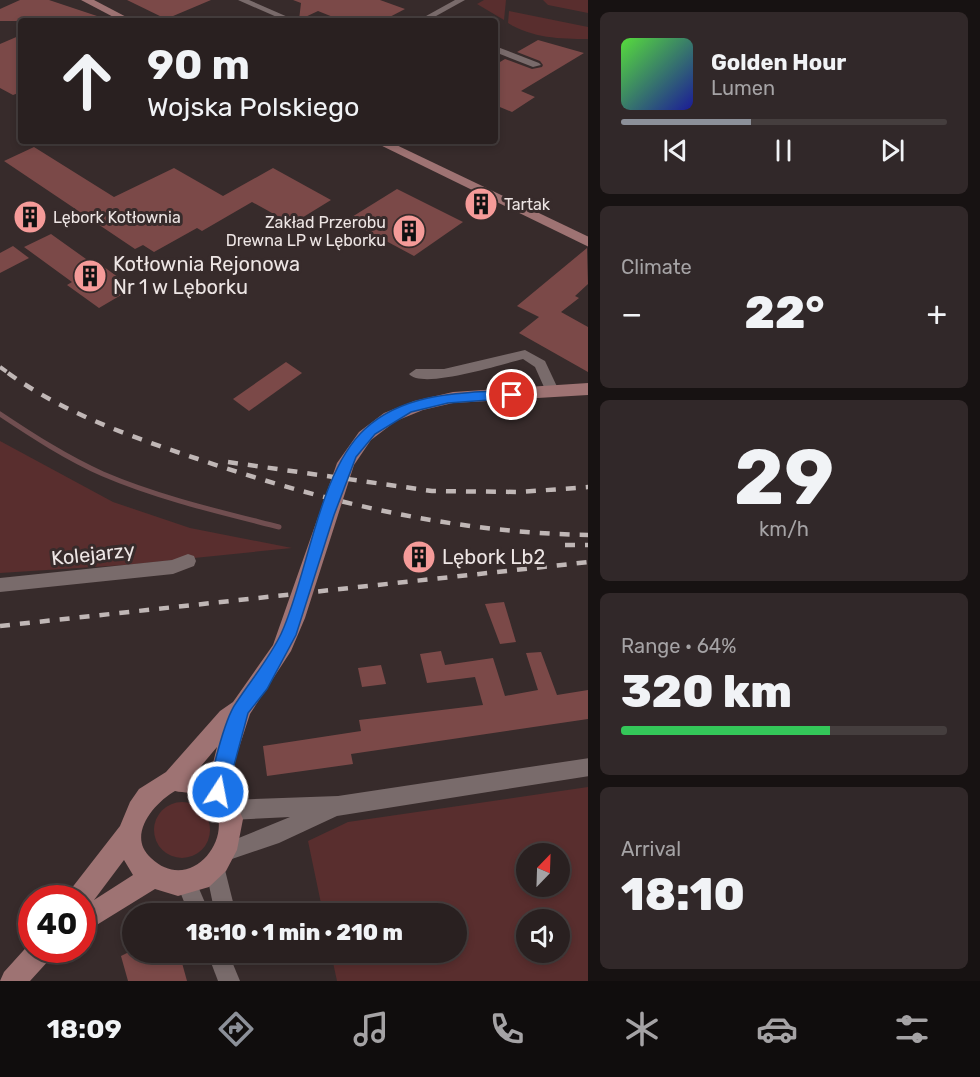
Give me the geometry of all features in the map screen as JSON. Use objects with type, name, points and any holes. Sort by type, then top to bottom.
[{"type":"street","points":[[86,0],[123,18]]},
{"type":"street","points":[[242,0],[286,18]]},
{"type":"street","points":[[427,18],[461,0]]},
{"type":"street","points":[[498,50],[536,65]]},
{"type":"street","points":[[384,144],[588,243]]},
{"type":"street","points":[[416,374],[444,374],[525,354],[540,363],[553,393]]},
{"type":"street","points":[[90,885],[130,832],[140,804],[155,789],[174,780],[222,725],[241,709],[261,683],[285,643],[351,454],[383,422],[407,408],[448,398],[588,389]]},
{"type":"street","name":"Kolejarzy","points":[[0,585],[173,567],[188,561]]},
{"type":"street","points":[[225,903],[221,860],[231,838],[224,801],[225,757],[241,709]]},
{"type":"street","points":[[174,780],[206,783],[224,801],[338,806],[588,768]]},
{"type":"street","points":[[130,832],[136,857],[153,876],[168,882],[186,882],[197,879],[221,860],[338,806]]},
{"type":"street","points":[[96,913],[153,876]]},
{"type":"street","points":[[186,882],[195,903]]},
{"type":"street","points":[[13,981],[30,963]]},
{"type":"street","points":[[222,963],[231,981]]},
{"type":"street","points":[[230,963],[231,981]]},
{"type":"shaded area","points":[[484,0],[506,0],[504,20],[477,4]]},
{"type":"shaded area","points":[[543,0],[588,0],[588,13],[548,5]]},
{"type":"shaded area","points":[[509,11],[588,27],[588,39],[557,38],[527,32],[508,23]]},
{"type":"shaded area","points":[[0,441],[113,502],[190,528],[292,548],[125,565],[0,573]]},
{"type":"shaded area","points":[[588,787],[588,981],[337,981],[333,963],[467,963],[467,903],[321,903],[308,841],[348,822]]},
{"type":"shaded area","points":[[177,802],[187,802],[202,810],[208,819],[210,830],[208,841],[202,850],[187,858],[177,858],[166,853],[159,846],[154,835],[154,825],[159,814],[166,807]]},
{"type":"building","points":[[20,0],[49,0],[103,18],[18,18],[18,21],[0,21],[0,9]]},
{"type":"building","points":[[127,0],[211,0],[168,18]]},
{"type":"building","points":[[293,0],[380,0],[405,9],[388,18],[336,18],[318,11],[299,18],[301,3]]},
{"type":"building","points":[[18,36],[18,93],[13,95],[0,88],[0,44]]},
{"type":"building","points":[[538,40],[584,53],[521,91],[535,97],[512,112],[498,106],[498,63],[505,59],[532,69],[543,65],[540,61],[517,52]]},
{"type":"building","points":[[34,147],[114,197],[174,168],[223,196],[273,168],[331,200],[292,224],[252,202],[202,231],[197,228],[154,252],[143,245],[135,249],[4,161]]},
{"type":"building","name":"Zakład Przerobu Drewna LP w Lęborku","points":[[397,189],[463,222],[414,256],[347,220]]},
{"type":"building","name":"Kotłownia Rejonowa Nr 1 w Lęborku","points":[[51,234],[100,269],[104,267],[133,288],[99,308],[67,285],[72,282],[24,247]]},
{"type":"building","points":[[13,246],[29,258],[0,273],[0,253]]},
{"type":"building","points":[[587,248],[588,284],[575,296],[579,298],[561,312],[588,327],[588,372],[519,333],[539,317],[517,306]]},
{"type":"building","points":[[286,362],[302,373],[249,411],[233,399]]},
{"type":"building","points":[[504,602],[516,642],[500,644],[485,604]]},
{"type":"building","points":[[441,651],[445,665],[493,658],[505,696],[538,690],[526,653],[541,652],[557,695],[588,690],[588,719],[351,754],[353,764],[267,776],[263,746],[361,731],[359,720],[483,705],[475,677],[427,683],[420,654]]},
{"type":"building","points":[[381,665],[386,684],[362,687],[358,668]]},
{"type":"building","points":[[123,963],[182,963],[187,981],[128,981]]},
{"type":"waterway","points":[[0,414],[63,454],[124,483],[212,510],[279,527]]},
{"type":"railway","points":[[0,367],[10,374]]},
{"type":"railway","points":[[8,373],[52,401],[124,433],[294,489],[439,521],[539,533],[588,535]]},
{"type":"railway","points":[[228,462],[432,491],[520,492],[588,487]]},
{"type":"railway","points":[[565,545],[588,545]]},
{"type":"railway","points":[[0,626],[588,562]]},
{"type":"place","name":"Tartak","points":[[481,204]]},
{"type":"place","name":"Lębork Kotłownia","points":[[30,217]]},
{"type":"place","name":"Zakład Przerobu Drewna LP w Lęborku","points":[[409,231]]},
{"type":"place","name":"Kotłownia Rejonowa Nr 1 w Lęborku","points":[[90,276]]},
{"type":"place","name":"Lębork Lb2","points":[[419,557]]},
{"type":"route","points":[[218,792],[225,757],[241,709],[261,683],[288,635],[327,515],[351,454],[371,431],[407,408],[448,398],[512,395]]}]
